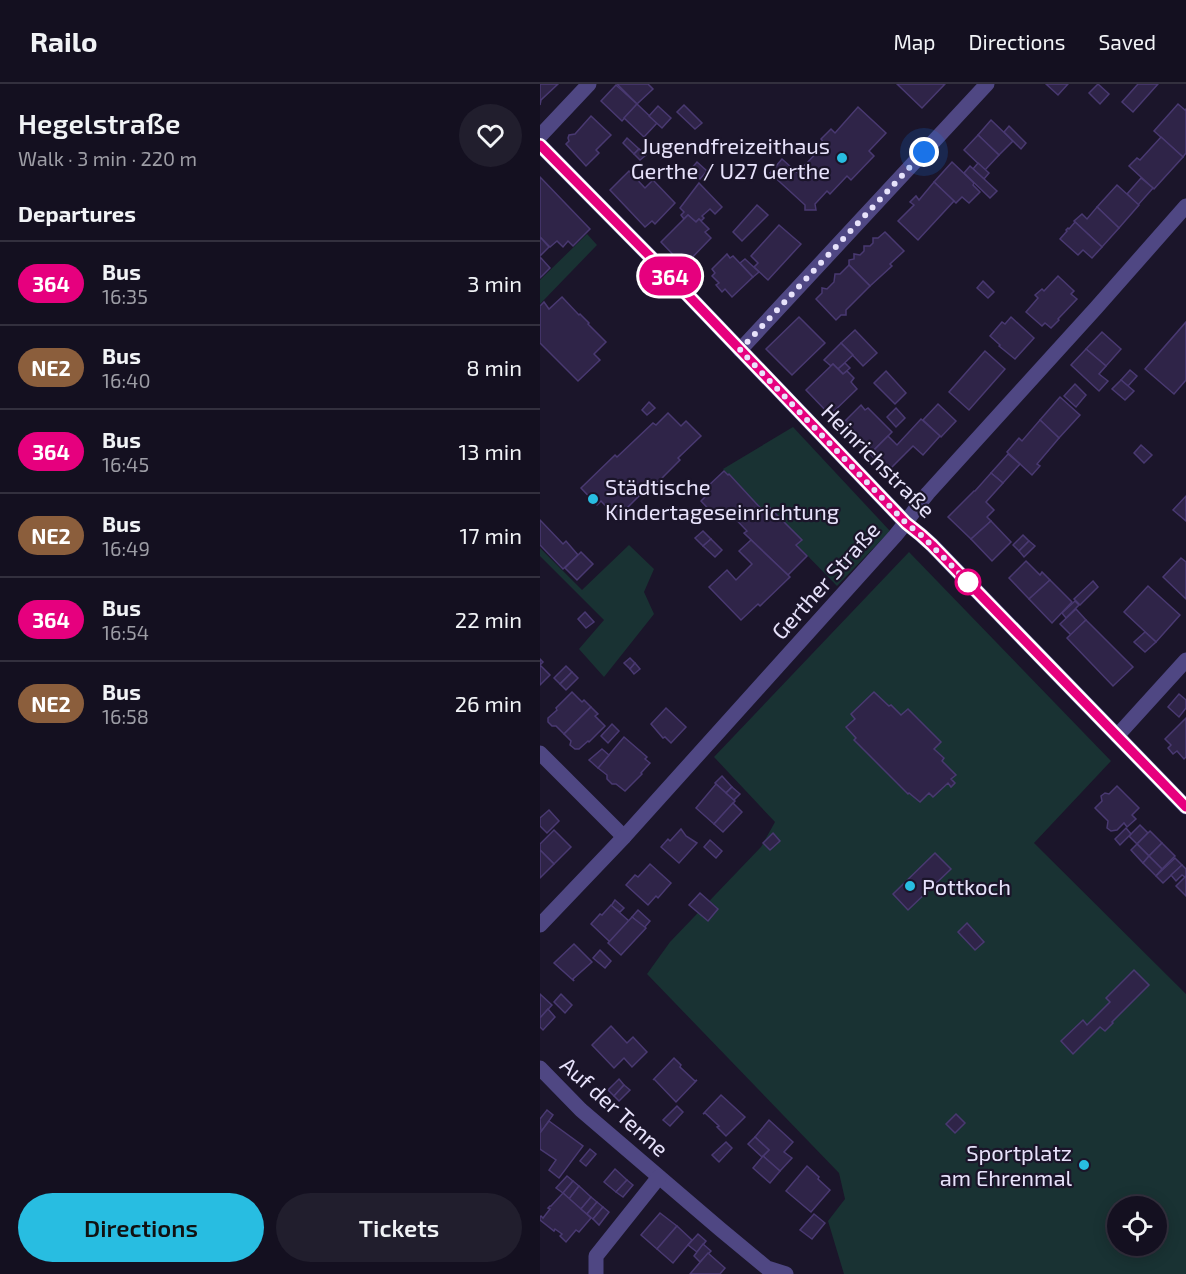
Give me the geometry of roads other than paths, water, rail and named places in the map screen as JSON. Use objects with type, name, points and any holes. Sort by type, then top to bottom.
[{"type":"street","points":[[540,136],[589,84]]},
{"type":"street","points":[[740,350],[987,84]]},
{"type":"street","name":"Heinrichstraße","points":[[540,145],[685,292],[906,523],[932,545],[1186,807]]},
{"type":"street","name":"Gerther Straße","points":[[540,926],[624,837],[906,523],[914,509],[1186,206]]},
{"type":"street","points":[[1117,736],[1186,660]]},
{"type":"street","points":[[540,753],[624,837]]},
{"type":"street","name":"Auf der Tenne","points":[[540,1068],[581,1110],[767,1268],[786,1274]]},
{"type":"street","name":"Auf der Tenne","points":[[596,1274],[597,1256],[660,1177]]},
{"type":"place","name":"Jugendfreizeithaus Gerthe / U27 Gerthe","points":[[842,158]]},
{"type":"place","name":"Städtische Kindertageseinrichtung","points":[[593,499]]},
{"type":"place","name":"Pottkoch","points":[[910,886]]},
{"type":"place","name":"Sportplatz am Ehrenmal","points":[[1084,1165]]}]
